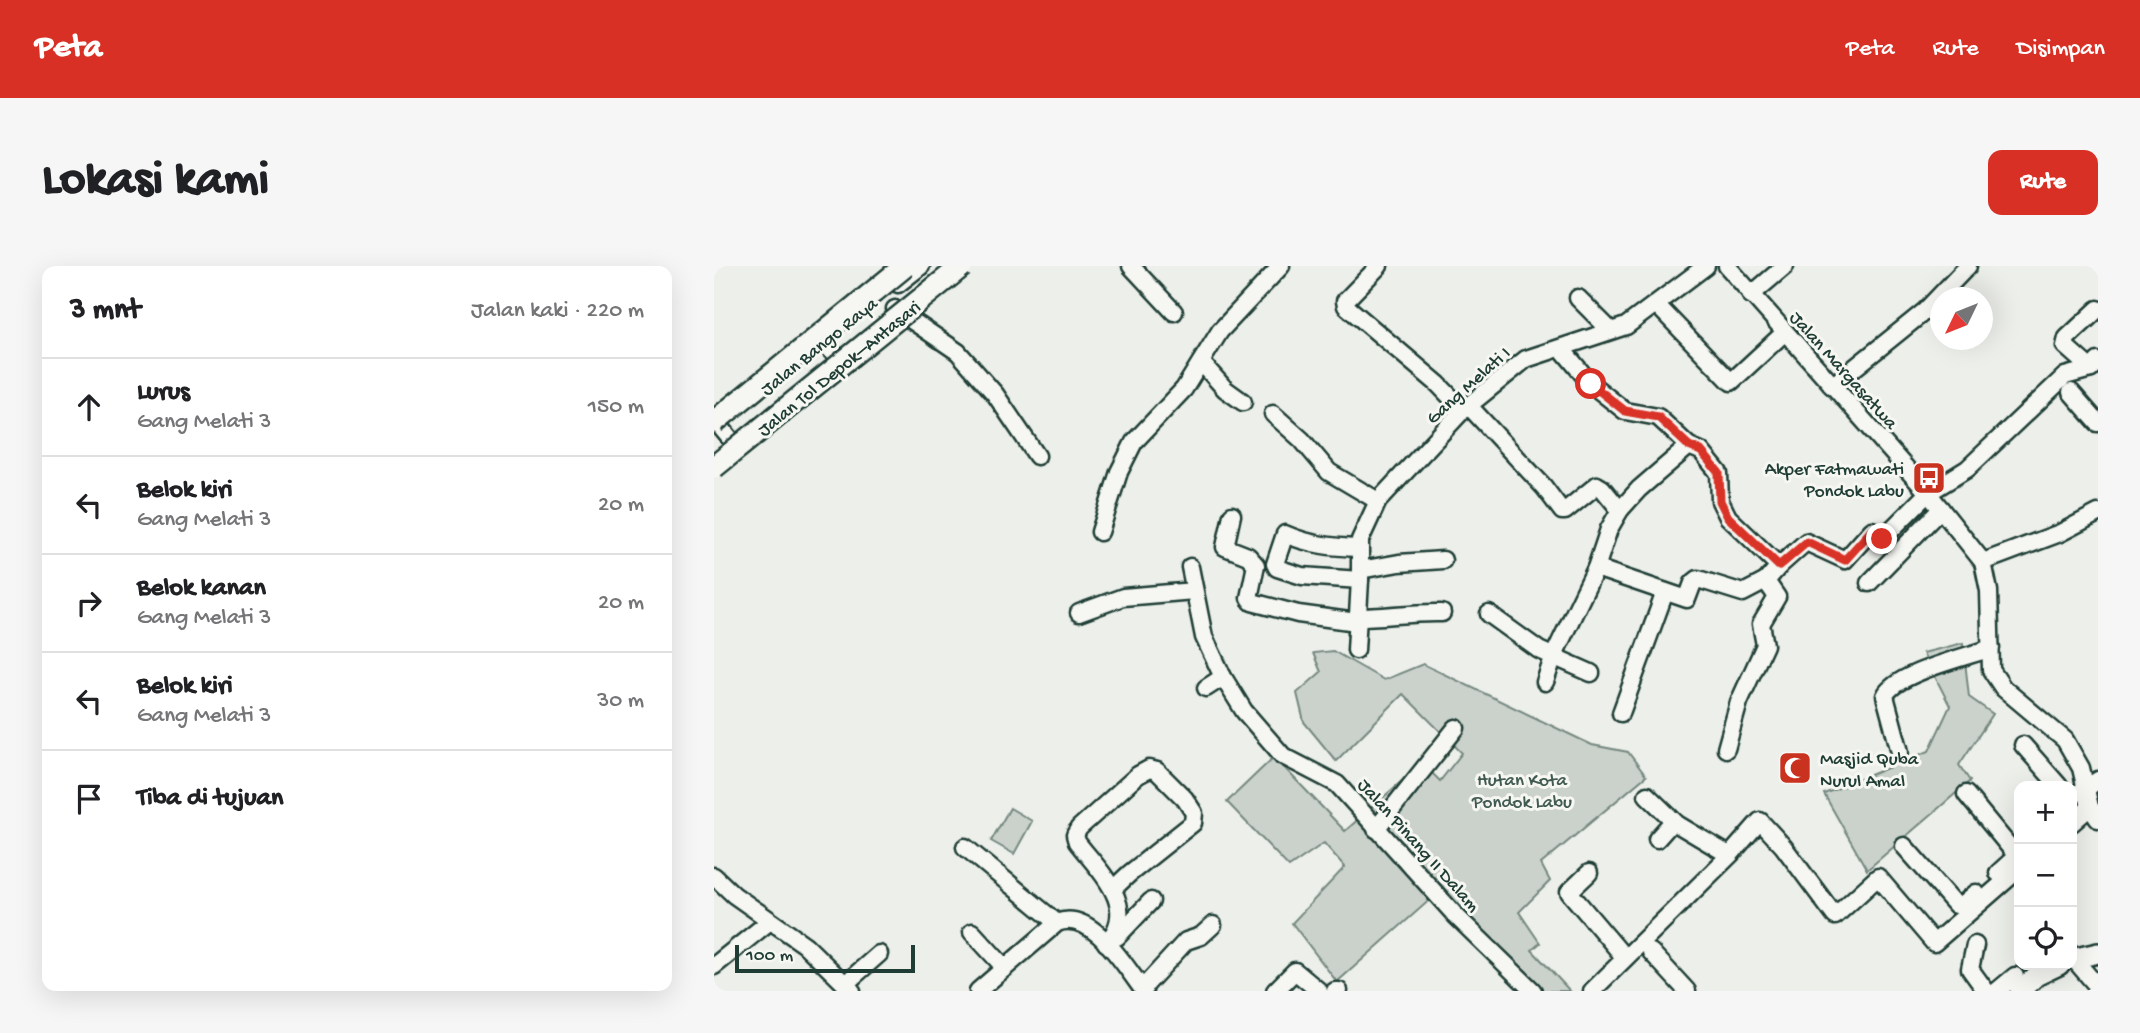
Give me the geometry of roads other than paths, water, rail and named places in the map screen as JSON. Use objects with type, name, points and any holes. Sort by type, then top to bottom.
[{"type":"highway","name":"Jalan Tol Depok–Antasari","points":[[716,426],[818,343],[905,266]]},
{"type":"highway","name":"Jalan Tol Depok–Antasari","points":[[714,467],[835,363],[962,266]]},
{"type":"highway","points":[[818,343],[835,363]]},
{"type":"main road","points":[[2077,959],[2098,953]]},
{"type":"main road","points":[[2017,984],[2049,970]]},
{"type":"street","name":"Jalan Bango Raya","points":[[818,343],[921,266]]},
{"type":"street","name":"Jalan Bango Raya","points":[[714,457],[835,363],[895,309],[950,266]]},
{"type":"street","points":[[1131,266],[1174,312]]},
{"type":"street","points":[[1100,532],[1119,472],[1134,442],[1184,389],[1220,331],[1281,266]]},
{"type":"street","points":[[1379,266],[1345,300],[1346,306],[1466,408],[1544,486],[1562,511],[1597,485],[1620,510]]},
{"type":"street","name":"Gang Melati I","points":[[1356,650],[1360,540],[1378,500],[1466,408],[1526,359],[1626,326],[1706,266]]},
{"type":"street","name":"Jalan Margasatwa","points":[[1727,266],[1928,493],[1983,562],[1989,591],[1991,670],[2003,688],[2065,740],[2081,768],[2094,813]]},
{"type":"street","points":[[1751,295],[1785,266]]},
{"type":"street","points":[[1832,386],[1925,311],[1968,266]]},
{"type":"street","points":[[1578,298],[1610,330]]},
{"type":"street","points":[[1656,304],[1731,382],[1784,333]]},
{"type":"street","points":[[895,309],[958,352],[995,394],[1037,456]]},
{"type":"street","points":[[2095,365],[2065,346],[2067,338],[2098,309]]},
{"type":"street","points":[[1562,349],[1591,384],[1625,411],[1658,417],[1689,446],[1701,451],[1719,473],[1720,501],[1728,517],[1779,566]]},
{"type":"street","points":[[1201,362],[1226,389],[1243,401]]},
{"type":"street","points":[[1596,568],[1687,599],[1693,583],[1698,579],[1743,593],[1766,581],[1807,542],[1845,560],[1872,530],[1882,539],[1928,493],[1967,469],[2065,376],[2095,365]]},
{"type":"street","points":[[2071,392],[2098,423]]},
{"type":"street","points":[[1273,414],[1302,440],[1329,472],[1378,500]]},
{"type":"street","points":[[716,426],[733,442]]},
{"type":"street","points":[[1545,682],[1554,655],[1596,568],[1609,529],[1620,510],[1639,489],[1689,446]]},
{"type":"street","points":[[1869,583],[1941,509]]},
{"type":"street","points":[[1983,562],[2060,533],[2098,513]]},
{"type":"street","points":[[1232,515],[1225,547],[1248,556],[1256,565],[1249,598],[1252,602],[1298,614],[1357,620],[1409,612],[1442,613]]},
{"type":"street","points":[[1359,548],[1325,547],[1285,534],[1275,565],[1302,576],[1360,575],[1399,563],[1443,560]]},
{"type":"street","name":"Jalan Pinang II Dalam","points":[[1190,567],[1204,637],[1223,677],[1244,711],[1283,756],[1337,784],[1456,916],[1533,991]]},
{"type":"street","points":[[1726,749],[1739,702],[1765,645],[1761,624],[1777,597],[1766,581]]},
{"type":"street","points":[[1079,613],[1123,597],[1194,591]]},
{"type":"street","points":[[1621,713],[1665,592]]},
{"type":"street","points":[[1489,614],[1539,650],[1591,673]]},
{"type":"street","points":[[1900,752],[1885,696],[1889,688],[1924,669],[1991,648]]},
{"type":"street","points":[[1206,688],[1223,677]]},
{"type":"street","points":[[1376,829],[1456,728]]},
{"type":"street","points":[[2023,746],[2054,781]]},
{"type":"street","points":[[1107,944],[1118,927],[1120,914],[1114,889],[1077,842],[1075,835],[1079,828],[1138,775],[1149,769],[1157,771],[1185,799],[1194,813],[1193,823],[1114,889]]},
{"type":"street","points":[[1966,794],[2014,855]]},
{"type":"street","points":[[1647,795],[1729,855]]},
{"type":"street","points":[[2077,821],[2094,813]]},
{"type":"street","points":[[1657,839],[1678,820]]},
{"type":"street","points":[[1592,991],[1729,855],[1759,821],[1783,846],[1835,916],[1878,877],[1934,943],[2014,864]]},
{"type":"street","points":[[1904,846],[1956,905],[1963,904],[2014,863]]},
{"type":"street","points":[[965,848],[1057,923]]},
{"type":"street","points":[[1589,873],[1570,889],[1570,895],[1625,958]]},
{"type":"street","points":[[714,876],[734,895],[805,945],[848,988],[879,954]]},
{"type":"street","points":[[1107,944],[1151,901]]},
{"type":"street","points":[[978,991],[1065,919],[1091,928],[1143,990],[1186,941],[1201,936],[1213,925]]},
{"type":"street","points":[[714,966],[770,921]]},
{"type":"street","points":[[972,932],[1005,968]]},
{"type":"street","points":[[1975,945],[1970,969],[1986,991]]},
{"type":"street","points":[[1651,952],[1687,991]]},
{"type":"street","points":[[2077,969],[2098,987]]},
{"type":"street","points":[[1275,991],[1295,971],[1319,991]]},
{"type":"street","points":[[1997,991],[2017,984]]},
{"type":"place","name":"Akper Fatmawati Pondok Labu","points":[[1929,478]]},
{"type":"place","name":"Masjid Quba Nurul Amal","points":[[1795,768]]},
{"type":"park label","name":"Hutan Kota Pondok Labu","points":[[1522,789]]}]
